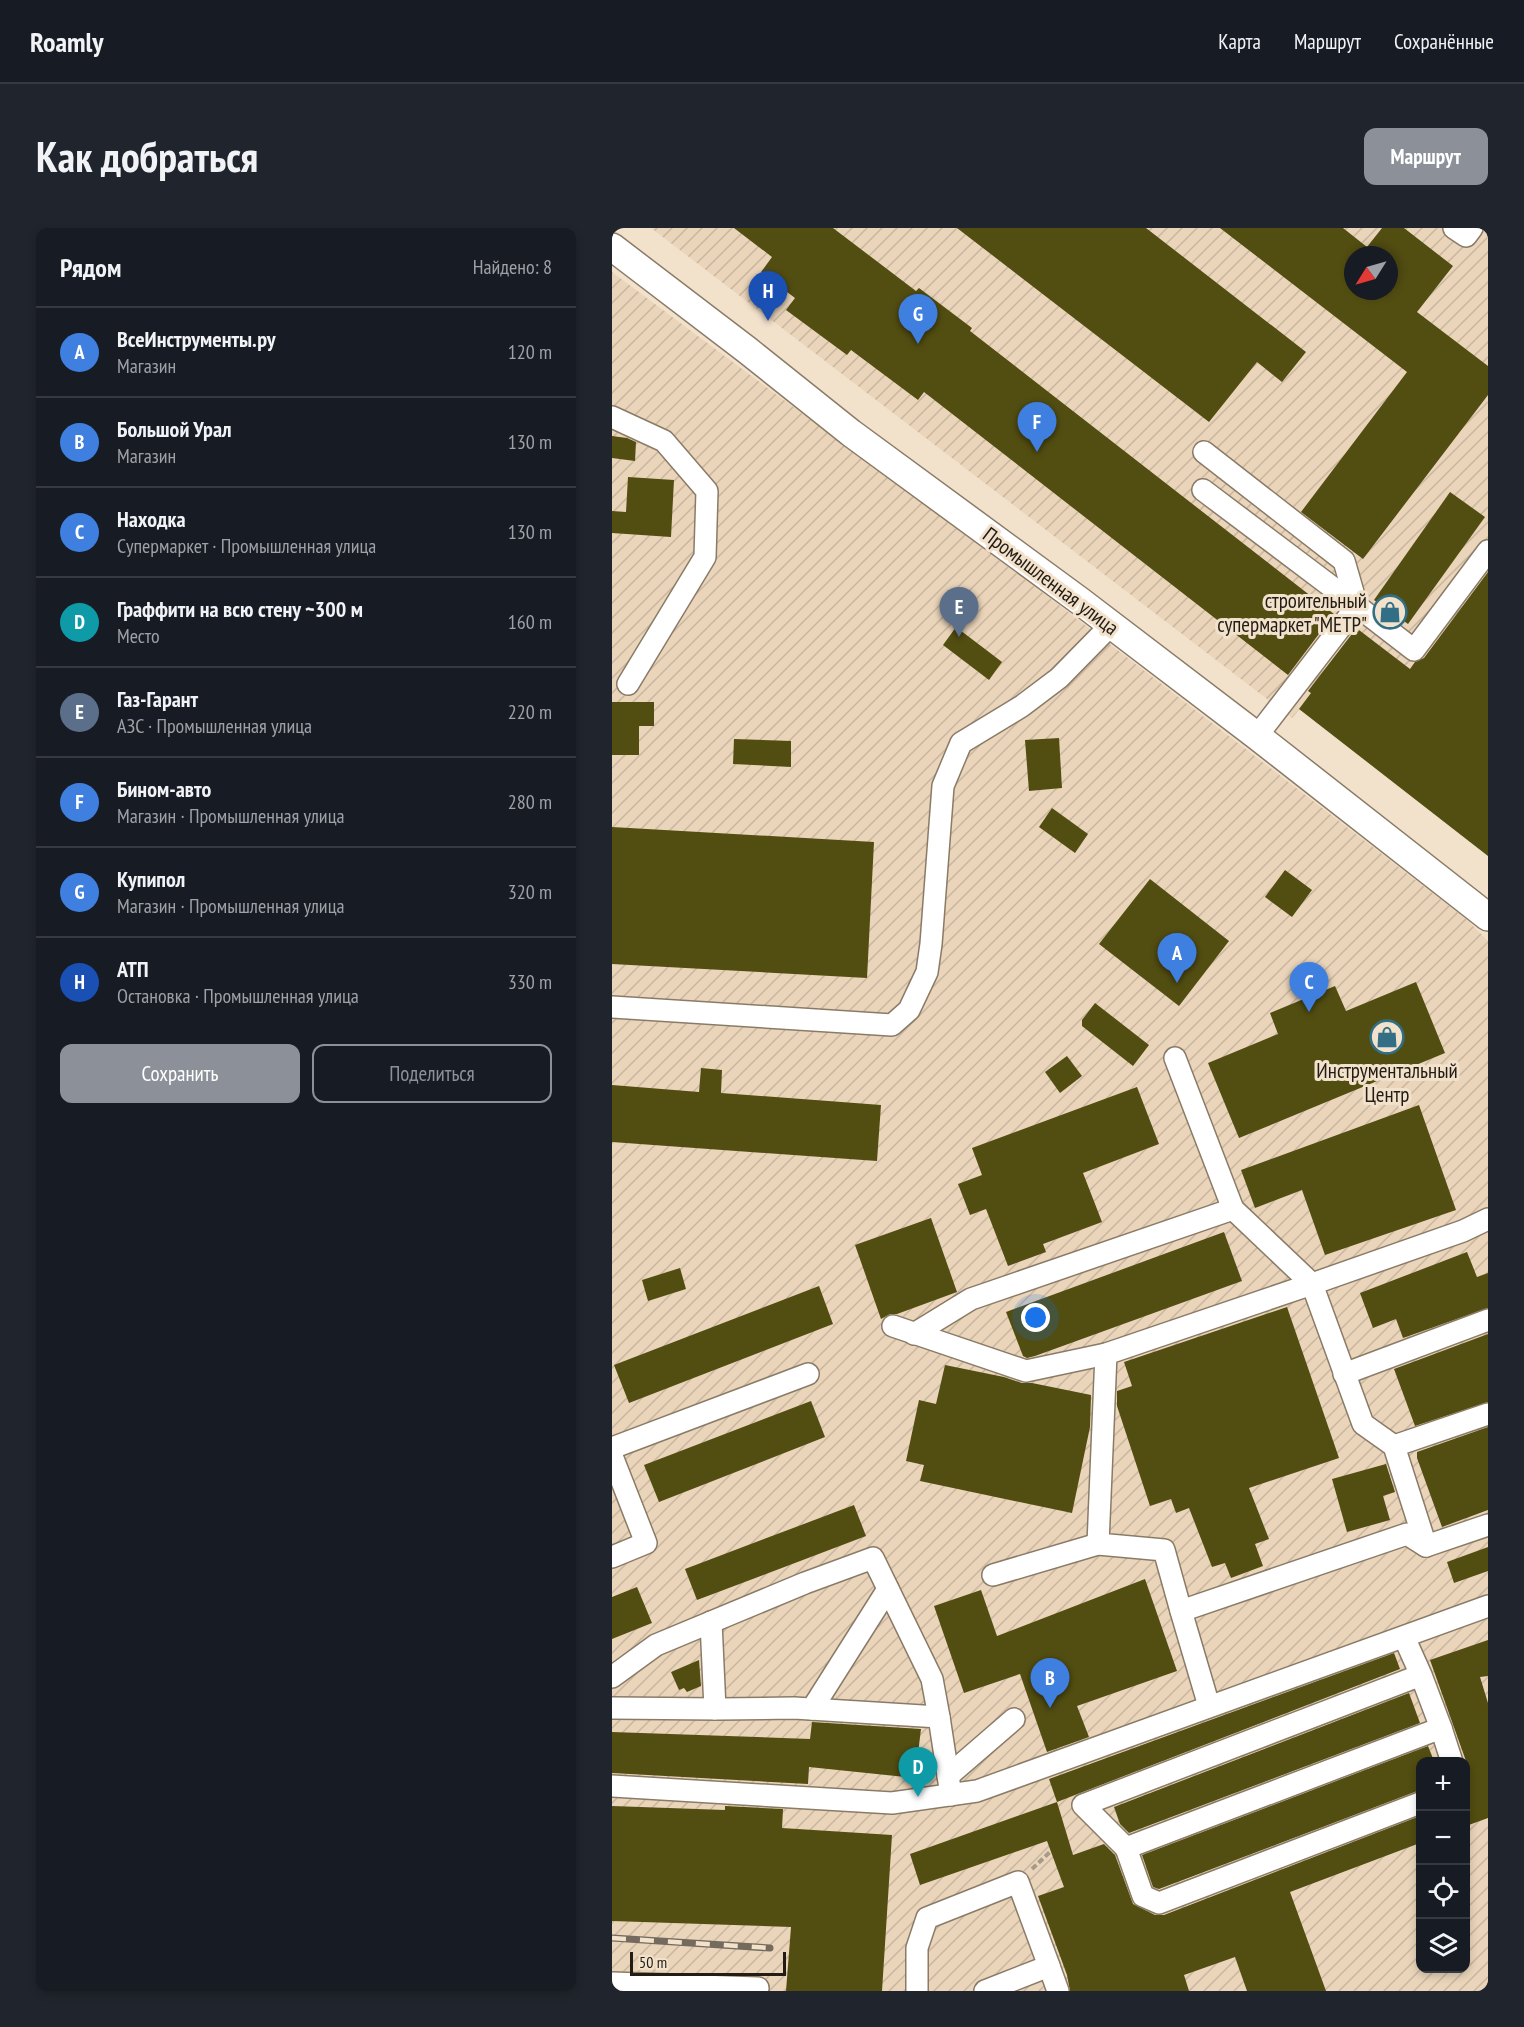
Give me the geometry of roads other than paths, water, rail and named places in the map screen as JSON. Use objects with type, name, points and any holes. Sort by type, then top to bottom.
[{"type":"main road","name":"Промышленная улица","points":[[612,247],[851,433],[1257,736],[1488,917]]},
{"type":"lane","points":[[1454,228],[1466,237],[1472,228]]},
{"type":"lane","points":[[612,417],[664,441],[707,491],[705,557],[628,684]]},
{"type":"lane","points":[[1204,452],[1344,561],[1357,606]]},
{"type":"lane","points":[[1203,489],[1414,650],[1488,550]]},
{"type":"lane","points":[[1257,736],[1357,606]]},
{"type":"lane","points":[[612,1007],[892,1025],[909,1010],[927,972],[943,786],[961,743],[1022,706],[1059,678],[1111,625]]},
{"type":"lane","points":[[1175,1058],[1233,1209],[1312,1284],[1363,1424],[1394,1446],[1426,1546]]},
{"type":"lane","points":[[914,1334],[971,1299],[1233,1209]]},
{"type":"lane","points":[[893,1326],[1026,1371],[1106,1354],[1463,1231],[1488,1219]]},
{"type":"lane","points":[[1344,1374],[1488,1320]]},
{"type":"lane","points":[[1098,1544],[1106,1354]]},
{"type":"lane","points":[[612,1448],[808,1374]]},
{"type":"lane","points":[[1394,1446],[1488,1414]]},
{"type":"lane","points":[[612,1456],[646,1543],[612,1557]]},
{"type":"lane","points":[[1426,1546],[1488,1525]]},
{"type":"lane","points":[[1181,1611],[1407,1534],[1426,1546]]},
{"type":"lane","points":[[993,1575],[1098,1544],[1164,1550],[1209,1706]]},
{"type":"lane","points":[[612,1677],[656,1645],[805,1583],[873,1558],[932,1679],[950,1785]]},
{"type":"lane","points":[[812,1709],[888,1589]]},
{"type":"lane","points":[[950,1785],[978,1791],[1488,1606]]},
{"type":"lane","points":[[711,1622],[715,1709]]},
{"type":"lane","points":[[1404,1636],[1421,1675],[1451,1757]]},
{"type":"lane","points":[[1416,1805],[1160,1903],[1143,1896],[1126,1848],[1083,1805],[1421,1675]]},
{"type":"lane","points":[[612,1708],[812,1709],[939,1717]]},
{"type":"lane","points":[[612,1786],[892,1803],[950,1785],[1014,1719]]},
{"type":"lane","points":[[1126,1848],[1441,1728]]},
{"type":"lane","points":[[917,1991],[917,1948],[927,1918],[1018,1882],[1059,1991]]},
{"type":"lane","points":[[985,1991],[1049,1966]]},
{"type":"lane","points":[[612,1983],[758,1988]]},
{"type":"railway","points":[[612,1938],[770,1948]]},
{"type":"place","name":"АТП","points":[[768,321]]},
{"type":"place","name":"Купипол","points":[[918,344]]},
{"type":"place","name":"Бином-авто","points":[[1037,452]]},
{"type":"place","name":"строительный супермаркет \"МЕТР\"","points":[[1390,612]]},
{"type":"place","name":"Газ-Гарант","points":[[959,637]]},
{"type":"place","name":"ВсеИнструменты.ру","points":[[1177,983]]},
{"type":"place","name":"Находка","points":[[1309,1012]]},
{"type":"place","name":"Инструментальный Центр","points":[[1387,1037]]},
{"type":"place","name":"Большой Урал","points":[[1050,1708]]},
{"type":"place","name":"Граффити на всю стену ~300 м","points":[[918,1797]]}]
